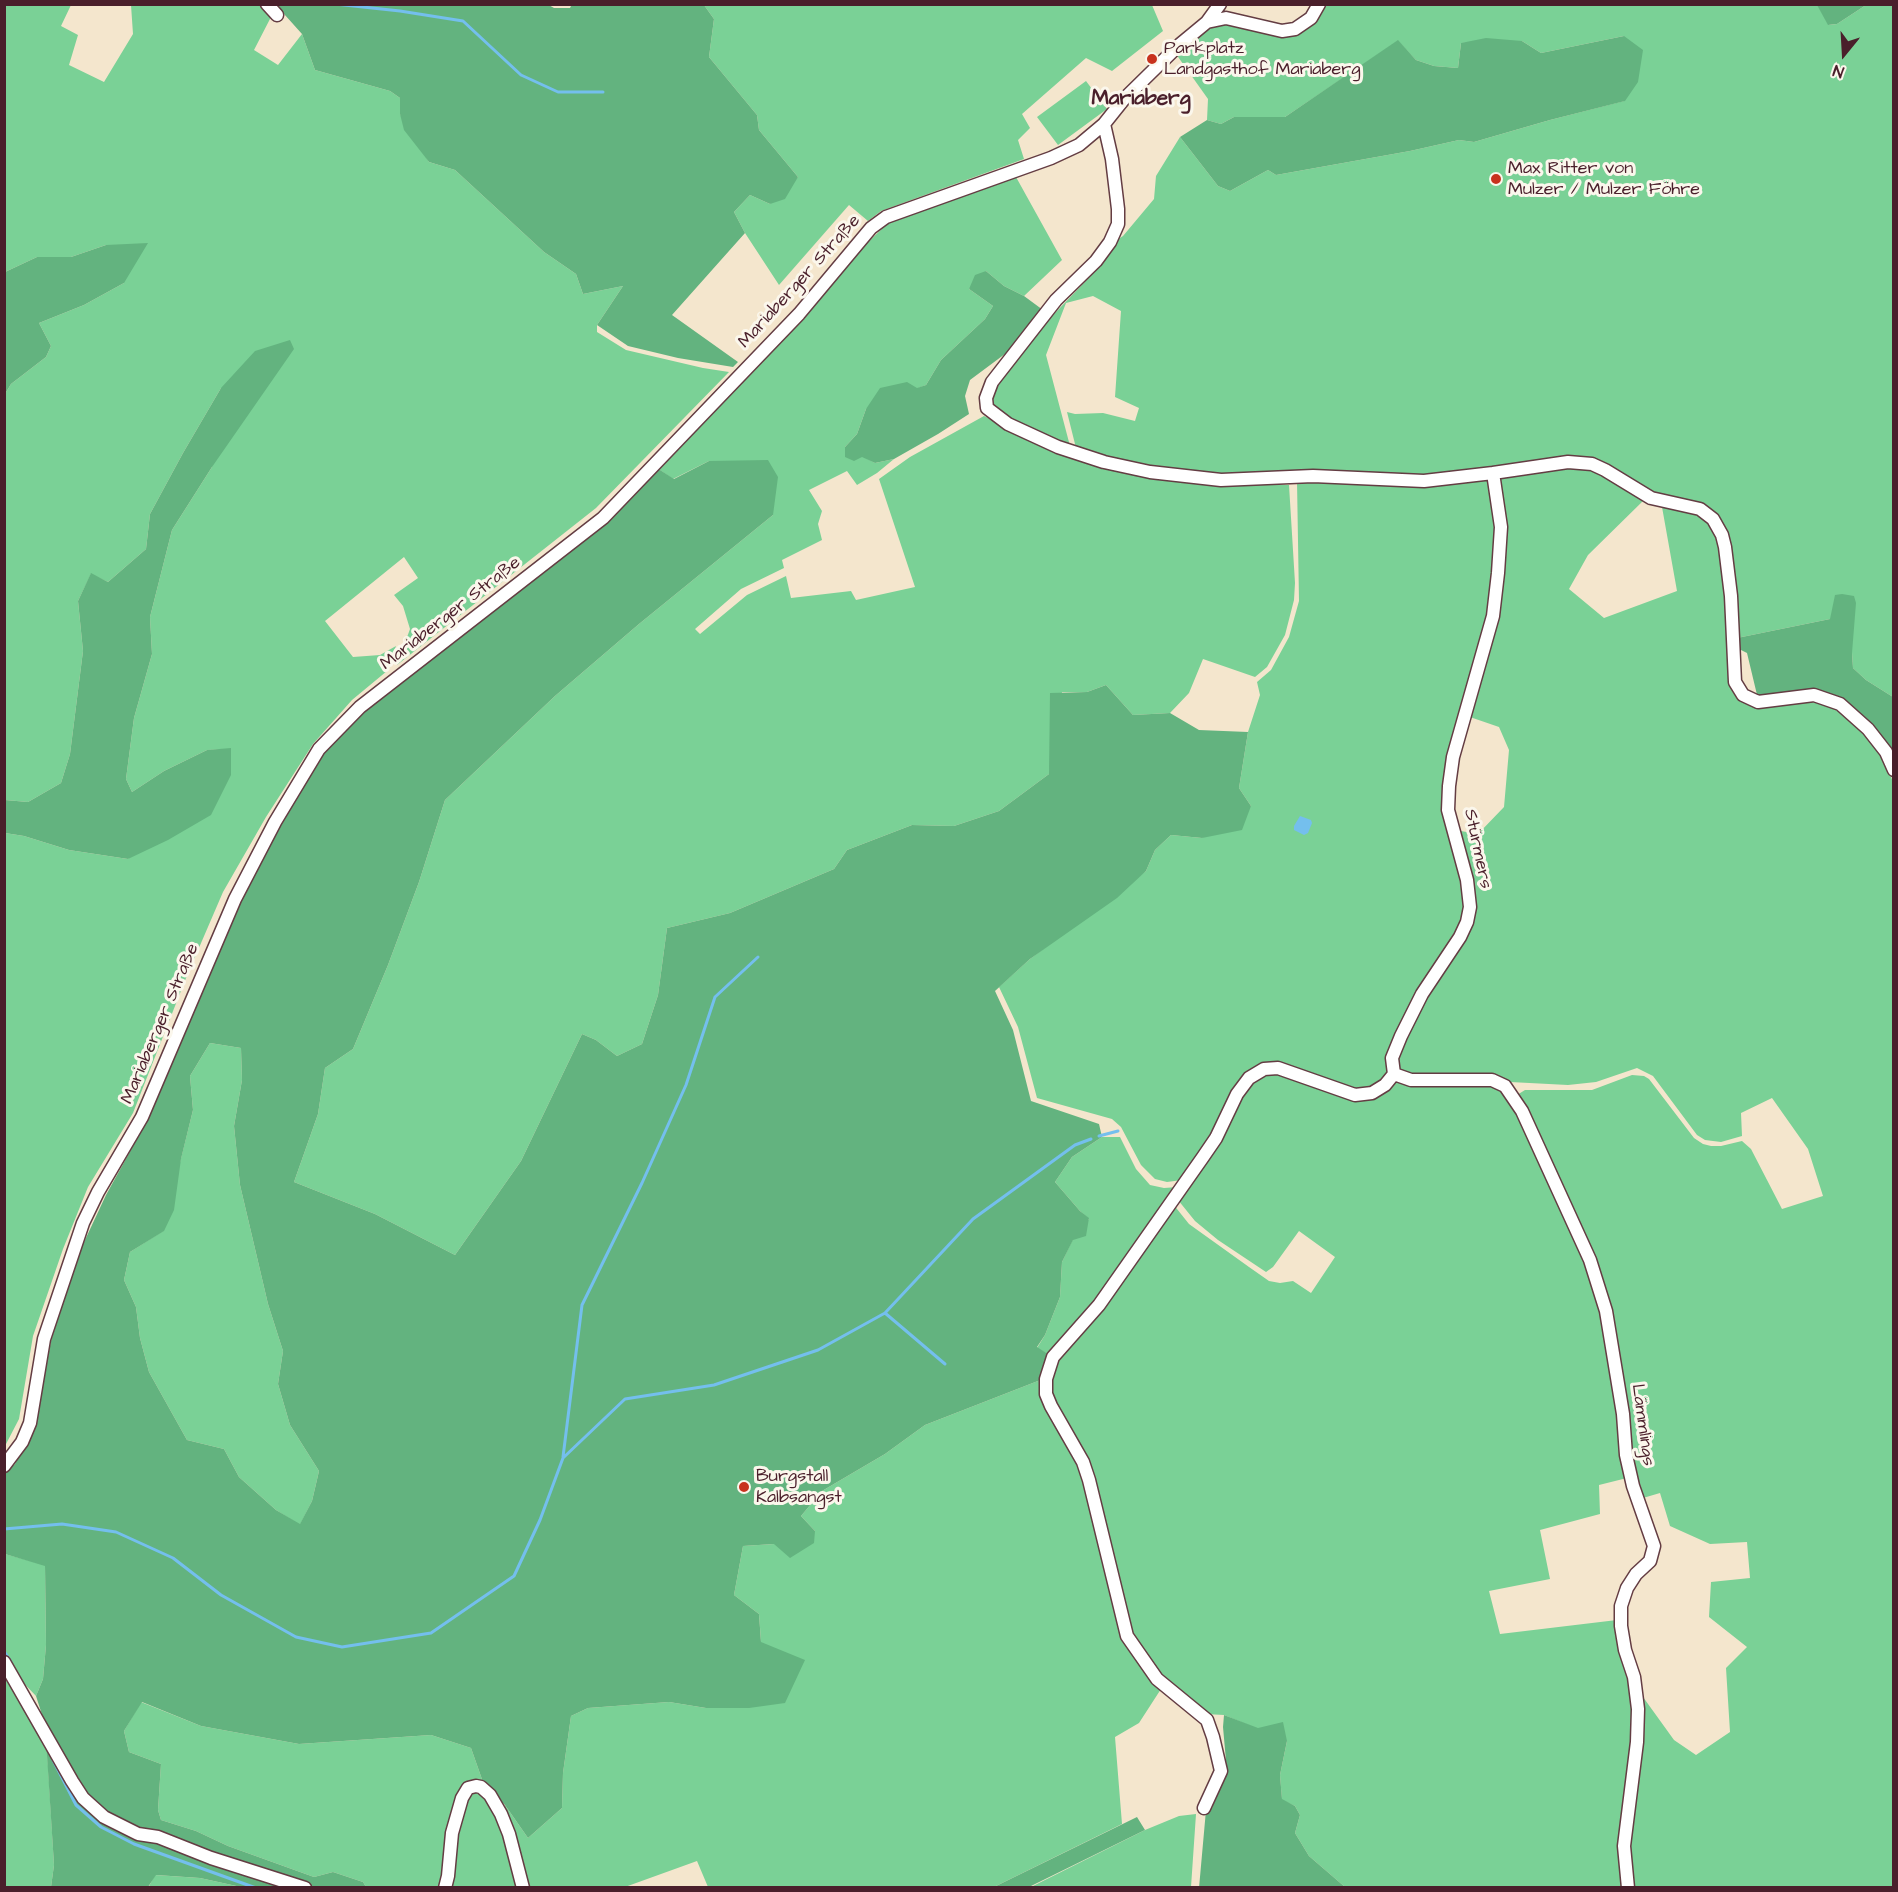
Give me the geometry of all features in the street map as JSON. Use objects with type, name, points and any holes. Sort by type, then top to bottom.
[{"type":"street","points":[[267,4],[277,15]]},
{"type":"street","name":"Mariaberger Straße","points":[[4,1466],[22,1442],[30,1423],[44,1339],[83,1223],[98,1192],[142,1117],[235,899],[275,822],[319,749],[360,707],[603,518],[799,314],[872,228],[886,217],[1051,158],[1079,145],[1104,124],[1124,99],[1171,53],[1207,22],[1220,4]]},
{"type":"street","points":[[1207,22],[1226,18],[1282,31],[1295,29],[1311,18],[1319,4]]},
{"type":"street","points":[[1104,124],[1112,159],[1118,224],[1110,242],[1096,261],[1056,300],[992,382],[986,398],[987,408],[1008,424],[1058,447],[1104,462],[1150,472],[1221,480],[1313,476],[1424,481],[1568,462],[1592,464],[1651,498],[1687,505],[1707,513],[1718,527],[1725,547],[1731,596],[1735,682],[1743,695],[1758,702],[1814,695],[1840,704],[1868,729],[1886,752],[1893,770]]},
{"type":"street","name":"Stürmers","points":[[1394,1074],[1392,1058],[1401,1036],[1422,994],[1460,937],[1467,922],[1470,907],[1467,880],[1448,810],[1449,786],[1453,757],[1493,616],[1501,527],[1494,473]]},
{"type":"street","points":[[1204,1808],[1221,1771],[1207,1720],[1157,1680],[1127,1636],[1089,1480],[1083,1462],[1051,1406],[1046,1394],[1046,1379],[1053,1357],[1098,1305],[1203,1157],[1216,1138],[1237,1094],[1249,1078],[1264,1069],[1278,1068],[1355,1095],[1372,1093],[1385,1085],[1394,1074]]},
{"type":"street","name":"Lämmlings","points":[[1394,1074],[1411,1080],[1492,1080],[1505,1086],[1522,1111],[1590,1260],[1603,1300],[1621,1403],[1626,1455],[1633,1486],[1654,1546],[1650,1561],[1636,1574],[1627,1588],[1622,1606],[1621,1626],[1625,1650],[1634,1677],[1638,1708],[1637,1742],[1624,1846],[1628,1887]]},
{"type":"street","points":[[4,1662],[72,1781],[83,1798],[104,1817],[138,1834],[158,1837],[211,1858],[305,1887]]},
{"type":"street","points":[[445,1887],[452,1833],[462,1798],[468,1788],[476,1785],[482,1787],[490,1795],[501,1814],[509,1834],[523,1887]]},
{"type":"green space","points":[[547,4],[554,8],[570,8],[572,4],[704,5],[714,19],[709,57],[757,115],[759,130],[798,177],[785,199],[770,204],[750,195],[734,212],[745,233],[672,315],[738,362],[733,367],[678,358],[628,346],[597,325],[623,286],[583,294],[576,274],[544,252],[455,170],[429,162],[404,130],[400,114],[400,98],[390,91],[315,70],[302,34],[276,5]]},
{"type":"green space","points":[[1326,4],[1817,4],[1829,25],[1837,24],[1866,5],[1893,5],[1893,697],[1866,680],[1853,668],[1852,653],[1830,619],[1737,638],[1722,525],[1652,495],[1593,458],[1424,476],[1221,477],[1151,469],[1076,448],[1067,412],[1103,413],[1135,421],[1139,408],[1115,397],[1121,311],[1093,296],[1066,303],[1046,355],[1070,446],[1011,421],[991,405],[991,398],[997,384],[1032,337],[1104,262],[1117,240],[1154,199],[1156,176],[1180,137],[1218,186],[1230,191],[1268,170],[1276,175],[1459,140],[1474,142],[1624,101],[1624,36],[1541,53],[1522,41],[1461,43],[1458,68],[1434,66],[1416,60],[1398,41],[1285,117],[1234,117],[1221,124],[1207,120],[1208,99],[1176,54],[1211,27],[1226,23],[1263,32],[1316,22]]},
{"type":"green space","points":[[5,5],[71,5],[61,26],[78,35],[69,65],[104,82],[133,34],[131,5],[261,5],[271,17],[254,50],[278,65],[302,34],[315,70],[390,91],[400,98],[400,114],[429,162],[455,170],[544,252],[576,274],[583,294],[623,286],[597,325],[597,332],[626,350],[729,372],[596,508],[397,665],[410,629],[403,606],[394,595],[418,578],[404,557],[325,621],[353,657],[380,655],[396,646],[387,671],[352,700],[313,744],[266,817],[223,892],[186,978],[133,1113],[88,1187],[63,1249],[33,1336],[19,1419],[5,1446],[5,833],[24,836],[69,850],[128,859],[231,749],[207,750],[164,771],[132,792],[126,779],[134,718],[152,654],[150,617],[172,530],[212,467],[221,388],[150,514],[146,549],[108,582],[91,574],[78,601],[83,651],[70,754],[61,783],[28,802],[5,800],[5,394],[11,384],[46,357],[51,346],[39,323],[84,305],[124,283],[106,245],[71,257],[37,257],[5,272]]},
{"type":"green space","points":[[704,5],[1152,5],[1163,31],[1112,71],[1086,58],[1022,114],[1030,128],[1018,140],[1024,159],[881,211],[868,221],[849,205],[779,285],[734,212],[750,195],[770,204],[798,177],[759,130],[757,115],[709,57],[714,19]]},
{"type":"green space","points":[[1817,5],[1866,5],[1837,24],[1828,25]]},
{"type":"green space","points":[[1624,36],[1643,50],[1638,82],[1625,101],[1474,142],[1459,140],[1276,175],[1268,170],[1230,191],[1218,186],[1180,137],[1207,120],[1221,124],[1234,117],[1285,117],[1398,40],[1416,60],[1434,66],[1458,68],[1461,43],[1486,38],[1522,41],[1541,53]]},
{"type":"green space","points":[[1086,81],[1107,109],[1058,145],[1037,117]]},
{"type":"green space","points":[[1016,177],[1062,260],[1024,296],[1004,286],[986,271],[969,289],[993,306],[985,319],[941,360],[926,385],[866,409],[857,434],[845,447],[875,463],[894,459],[857,485],[847,471],[809,490],[822,511],[818,524],[822,540],[782,560],[784,568],[741,589],[695,629],[700,634],[747,595],[786,576],[791,598],[851,591],[856,600],[915,587],[879,479],[910,457],[984,416],[1056,450],[1221,483],[1289,485],[1294,600],[1285,635],[1267,667],[1255,677],[1203,659],[1189,693],[1170,713],[1133,715],[1106,685],[1087,692],[1062,692],[1049,774],[999,811],[954,826],[912,825],[847,850],[834,869],[730,913],[667,928],[658,995],[642,1044],[617,1056],[596,1040],[582,1034],[521,1161],[455,1255],[375,1214],[294,1182],[318,1114],[325,1068],[353,1049],[419,882],[445,800],[555,696],[773,515],[709,461],[673,479],[657,468],[804,319],[863,247],[890,221]]},
{"type":"green space","points":[[148,243],[124,283],[84,305],[39,323],[51,346],[46,357],[11,384],[5,394],[5,272],[37,257],[71,257],[106,245]]},
{"type":"green space","points":[[986,271],[1004,286],[1024,296],[1043,310],[1017,345],[970,380],[965,396],[969,414],[894,459],[875,463],[862,457],[854,461],[845,457],[845,447],[857,434],[866,409],[880,388],[907,382],[917,388],[926,385],[941,360],[985,319],[993,306],[969,289],[975,275]]},
{"type":"green space","points":[[290,340],[294,349],[212,467],[172,530],[150,617],[152,654],[134,718],[126,779],[132,792],[164,771],[207,750],[231,748],[231,775],[211,815],[168,840],[128,859],[69,850],[24,836],[5,833],[5,800],[28,802],[61,783],[70,754],[83,651],[78,601],[91,573],[108,582],[146,549],[150,514],[221,388],[255,351]]},
{"type":"green space","points":[[768,460],[778,477],[773,515],[555,696],[445,800],[419,882],[353,1049],[325,1068],[318,1114],[294,1182],[375,1214],[455,1255],[521,1161],[582,1034],[596,1040],[617,1056],[642,1044],[658,995],[667,928],[730,913],[834,869],[847,850],[912,825],[954,826],[999,811],[1049,774],[1050,693],[1087,692],[1106,685],[1133,715],[1170,713],[1199,730],[1248,732],[1239,788],[1251,806],[1242,830],[1202,838],[1171,835],[1155,850],[1146,871],[1117,898],[1030,959],[995,991],[1013,1030],[1031,1101],[1099,1124],[1102,1137],[1072,1157],[1055,1182],[1089,1218],[1086,1236],[1073,1240],[1062,1262],[1060,1297],[1045,1335],[1037,1347],[1051,1356],[1043,1379],[925,1425],[885,1454],[822,1491],[801,1516],[815,1531],[814,1543],[790,1558],[774,1544],[743,1546],[734,1595],[759,1614],[761,1642],[805,1660],[785,1703],[749,1708],[706,1708],[669,1702],[588,1708],[571,1716],[563,1773],[562,1808],[528,1838],[505,1805],[484,1785],[471,1748],[431,1735],[299,1744],[201,1726],[142,1702],[124,1731],[129,1752],[161,1764],[158,1810],[161,1820],[196,1831],[228,1846],[314,1877],[333,1872],[363,1882],[366,1887],[241,1887],[200,1878],[156,1875],[148,1887],[51,1887],[54,1865],[45,1724],[36,1696],[43,1679],[46,1645],[45,1566],[5,1554],[4,1473],[15,1464],[35,1424],[51,1341],[78,1255],[106,1195],[148,1119],[203,984],[241,900],[280,825],[323,752],[359,712],[607,523],[657,468],[674,479],[709,461]],"holes":[[[210,1043],[241,1048],[242,1080],[234,1126],[240,1185],[268,1304],[283,1351],[278,1384],[290,1425],[319,1471],[312,1501],[300,1524],[276,1510],[239,1477],[224,1449],[187,1440],[149,1372],[140,1338],[136,1307],[124,1280],[130,1252],[164,1231],[174,1210],[181,1159],[193,1110],[190,1076]]]},
{"type":"green space","points":[[1578,466],[1603,473],[1644,500],[1588,555],[1569,589],[1604,618],[1677,591],[1662,507],[1686,508],[1710,521],[1720,546],[1739,698],[1756,707],[1767,708],[1811,702],[1836,710],[1863,731],[1882,754],[1893,782],[1893,1887],[1630,1887],[1628,1865],[1643,1697],[1674,1740],[1696,1755],[1730,1732],[1726,1668],[1747,1647],[1709,1617],[1711,1582],[1750,1578],[1747,1542],[1710,1544],[1670,1526],[1660,1493],[1643,1498],[1637,1477],[1634,1477],[1609,1310],[1517,1095],[1525,1090],[1592,1090],[1632,1075],[1644,1076],[1649,1079],[1694,1138],[1711,1146],[1742,1141],[1751,1149],[1782,1209],[1823,1196],[1808,1149],[1772,1098],[1741,1113],[1742,1136],[1721,1142],[1705,1140],[1697,1135],[1653,1076],[1637,1068],[1596,1082],[1568,1085],[1433,1078],[1396,1071],[1395,1059],[1404,1037],[1470,923],[1455,830],[1478,834],[1504,807],[1509,750],[1499,727],[1467,716],[1495,617],[1500,476]]},
{"type":"green space","points":[[1491,478],[1496,513],[1490,616],[1446,786],[1464,880],[1464,921],[1383,1083],[1365,1091],[1263,1067],[1182,1180],[1167,1182],[1155,1179],[1141,1165],[1121,1127],[1112,1119],[1037,1098],[1018,1027],[999,987],[1030,959],[1146,871],[1155,850],[1171,835],[1202,838],[1251,806],[1239,788],[1248,732],[1260,695],[1257,682],[1271,670],[1289,637],[1299,601],[1297,481]]},
{"type":"green space","points":[[1835,595],[1854,596],[1856,603],[1853,668],[1866,680],[1893,697],[1893,759],[1843,700],[1758,699],[1747,653],[1739,649],[1737,638],[1830,619]]},
{"type":"green space","points":[[210,1043],[241,1048],[242,1080],[234,1126],[240,1185],[268,1304],[283,1351],[278,1384],[290,1425],[319,1471],[312,1501],[300,1525],[276,1510],[239,1477],[224,1449],[187,1440],[149,1372],[140,1338],[136,1307],[124,1280],[130,1252],[163,1231],[193,1110],[190,1076]]},
{"type":"green space","points":[[1278,1073],[1354,1100],[1399,1082],[1433,1086],[1490,1085],[1501,1091],[1511,1099],[1587,1261],[1602,1312],[1627,1478],[1599,1485],[1600,1514],[1540,1530],[1550,1579],[1489,1591],[1500,1634],[1617,1620],[1635,1708],[1623,1887],[1345,1887],[1309,1856],[1295,1833],[1300,1815],[1295,1806],[1282,1800],[1280,1775],[1287,1741],[1224,1715],[1205,1714],[1165,1684],[1130,1634],[1103,1521],[1049,1393],[1055,1359],[1173,1204],[1189,1224],[1269,1281],[1280,1283],[1293,1281],[1311,1293],[1335,1257],[1299,1231],[1273,1267],[1266,1272],[1218,1240],[1195,1221],[1178,1200],[1252,1082],[1265,1074]]},
{"type":"green space","points":[[1102,1137],[1120,1137],[1136,1169],[1150,1185],[1164,1188],[1178,1187],[1097,1304],[1051,1356],[1037,1348],[1045,1335],[1060,1297],[1062,1262],[1073,1239],[1089,1219],[1055,1182],[1072,1157]]},
{"type":"green space","points":[[1043,1379],[1080,1463],[1125,1637],[1161,1689],[1139,1723],[1115,1737],[1122,1824],[994,1887],[708,1887],[697,1861],[625,1887],[527,1888],[504,1813],[505,1805],[528,1838],[562,1808],[563,1773],[571,1716],[588,1708],[669,1702],[706,1708],[749,1708],[761,1641],[759,1614],[734,1595],[743,1546],[774,1544],[815,1531],[801,1516],[822,1491],[885,1454],[925,1425]]},
{"type":"green space","points":[[5,1554],[45,1565],[46,1645],[43,1679],[36,1696],[15,1674],[5,1652]]},
{"type":"green space","points":[[4,1670],[25,1703],[47,1750],[54,1865],[51,1887],[5,1887]]},
{"type":"green space","points":[[141,1702],[201,1726],[299,1744],[431,1735],[471,1748],[484,1785],[470,1784],[443,1887],[366,1887],[363,1882],[333,1872],[314,1877],[228,1846],[196,1831],[161,1820],[158,1810],[161,1764],[129,1752],[124,1731]]},
{"type":"green space","points":[[1224,1715],[1258,1728],[1283,1722],[1287,1741],[1280,1775],[1282,1799],[1295,1806],[1300,1815],[1295,1833],[1309,1856],[1345,1887],[1199,1888],[1206,1810],[1212,1808],[1227,1772]]},
{"type":"green space","points":[[476,1788],[494,1805],[520,1887],[447,1888],[452,1853],[465,1799]]},
{"type":"green space","points":[[1196,1814],[1191,1887],[1029,1888],[1145,1830],[1179,1816]]},
{"type":"green space","points":[[1137,1817],[1145,1830],[1029,1887],[994,1887]]},
{"type":"green space","points":[[155,1875],[200,1878],[241,1887],[148,1888]]},
{"type":"water","points":[[1300,816],[1311,820],[1312,823],[1308,833],[1304,835],[1294,830]]},
{"type":"waterway","points":[[335,4],[463,21],[521,75],[558,92],[603,92]]},
{"type":"waterway","points":[[563,1457],[582,1305],[642,1183],[686,1085],[715,997],[758,957]]},
{"type":"waterway","points":[[1099,1136],[1118,1131]]},
{"type":"waterway","points":[[4,1529],[62,1524],[116,1532],[173,1558],[221,1595],[296,1637],[342,1647],[431,1633],[514,1576],[540,1520],[563,1458],[625,1399],[714,1385],[818,1350],[885,1313],[973,1219],[1075,1145],[1091,1139]]},
{"type":"waterway","points":[[885,1313],[945,1364]]},
{"type":"waterway","points":[[4,1651],[11,1662]]},
{"type":"waterway","points":[[53,1760],[76,1805],[101,1827],[134,1844],[256,1888]]},
{"type":"place","name":"Parkplatz Landgasthof Mariaberg","points":[[1152,59]]},
{"type":"place","name":"Max Ritter von Mulzer / Mulzer Föhre","points":[[1496,179]]},
{"type":"place","name":"Burgstall Kalbsangst","points":[[744,1487]]},
{"type":"district","name":"Mariaberg","points":[[1141,100]]}]
